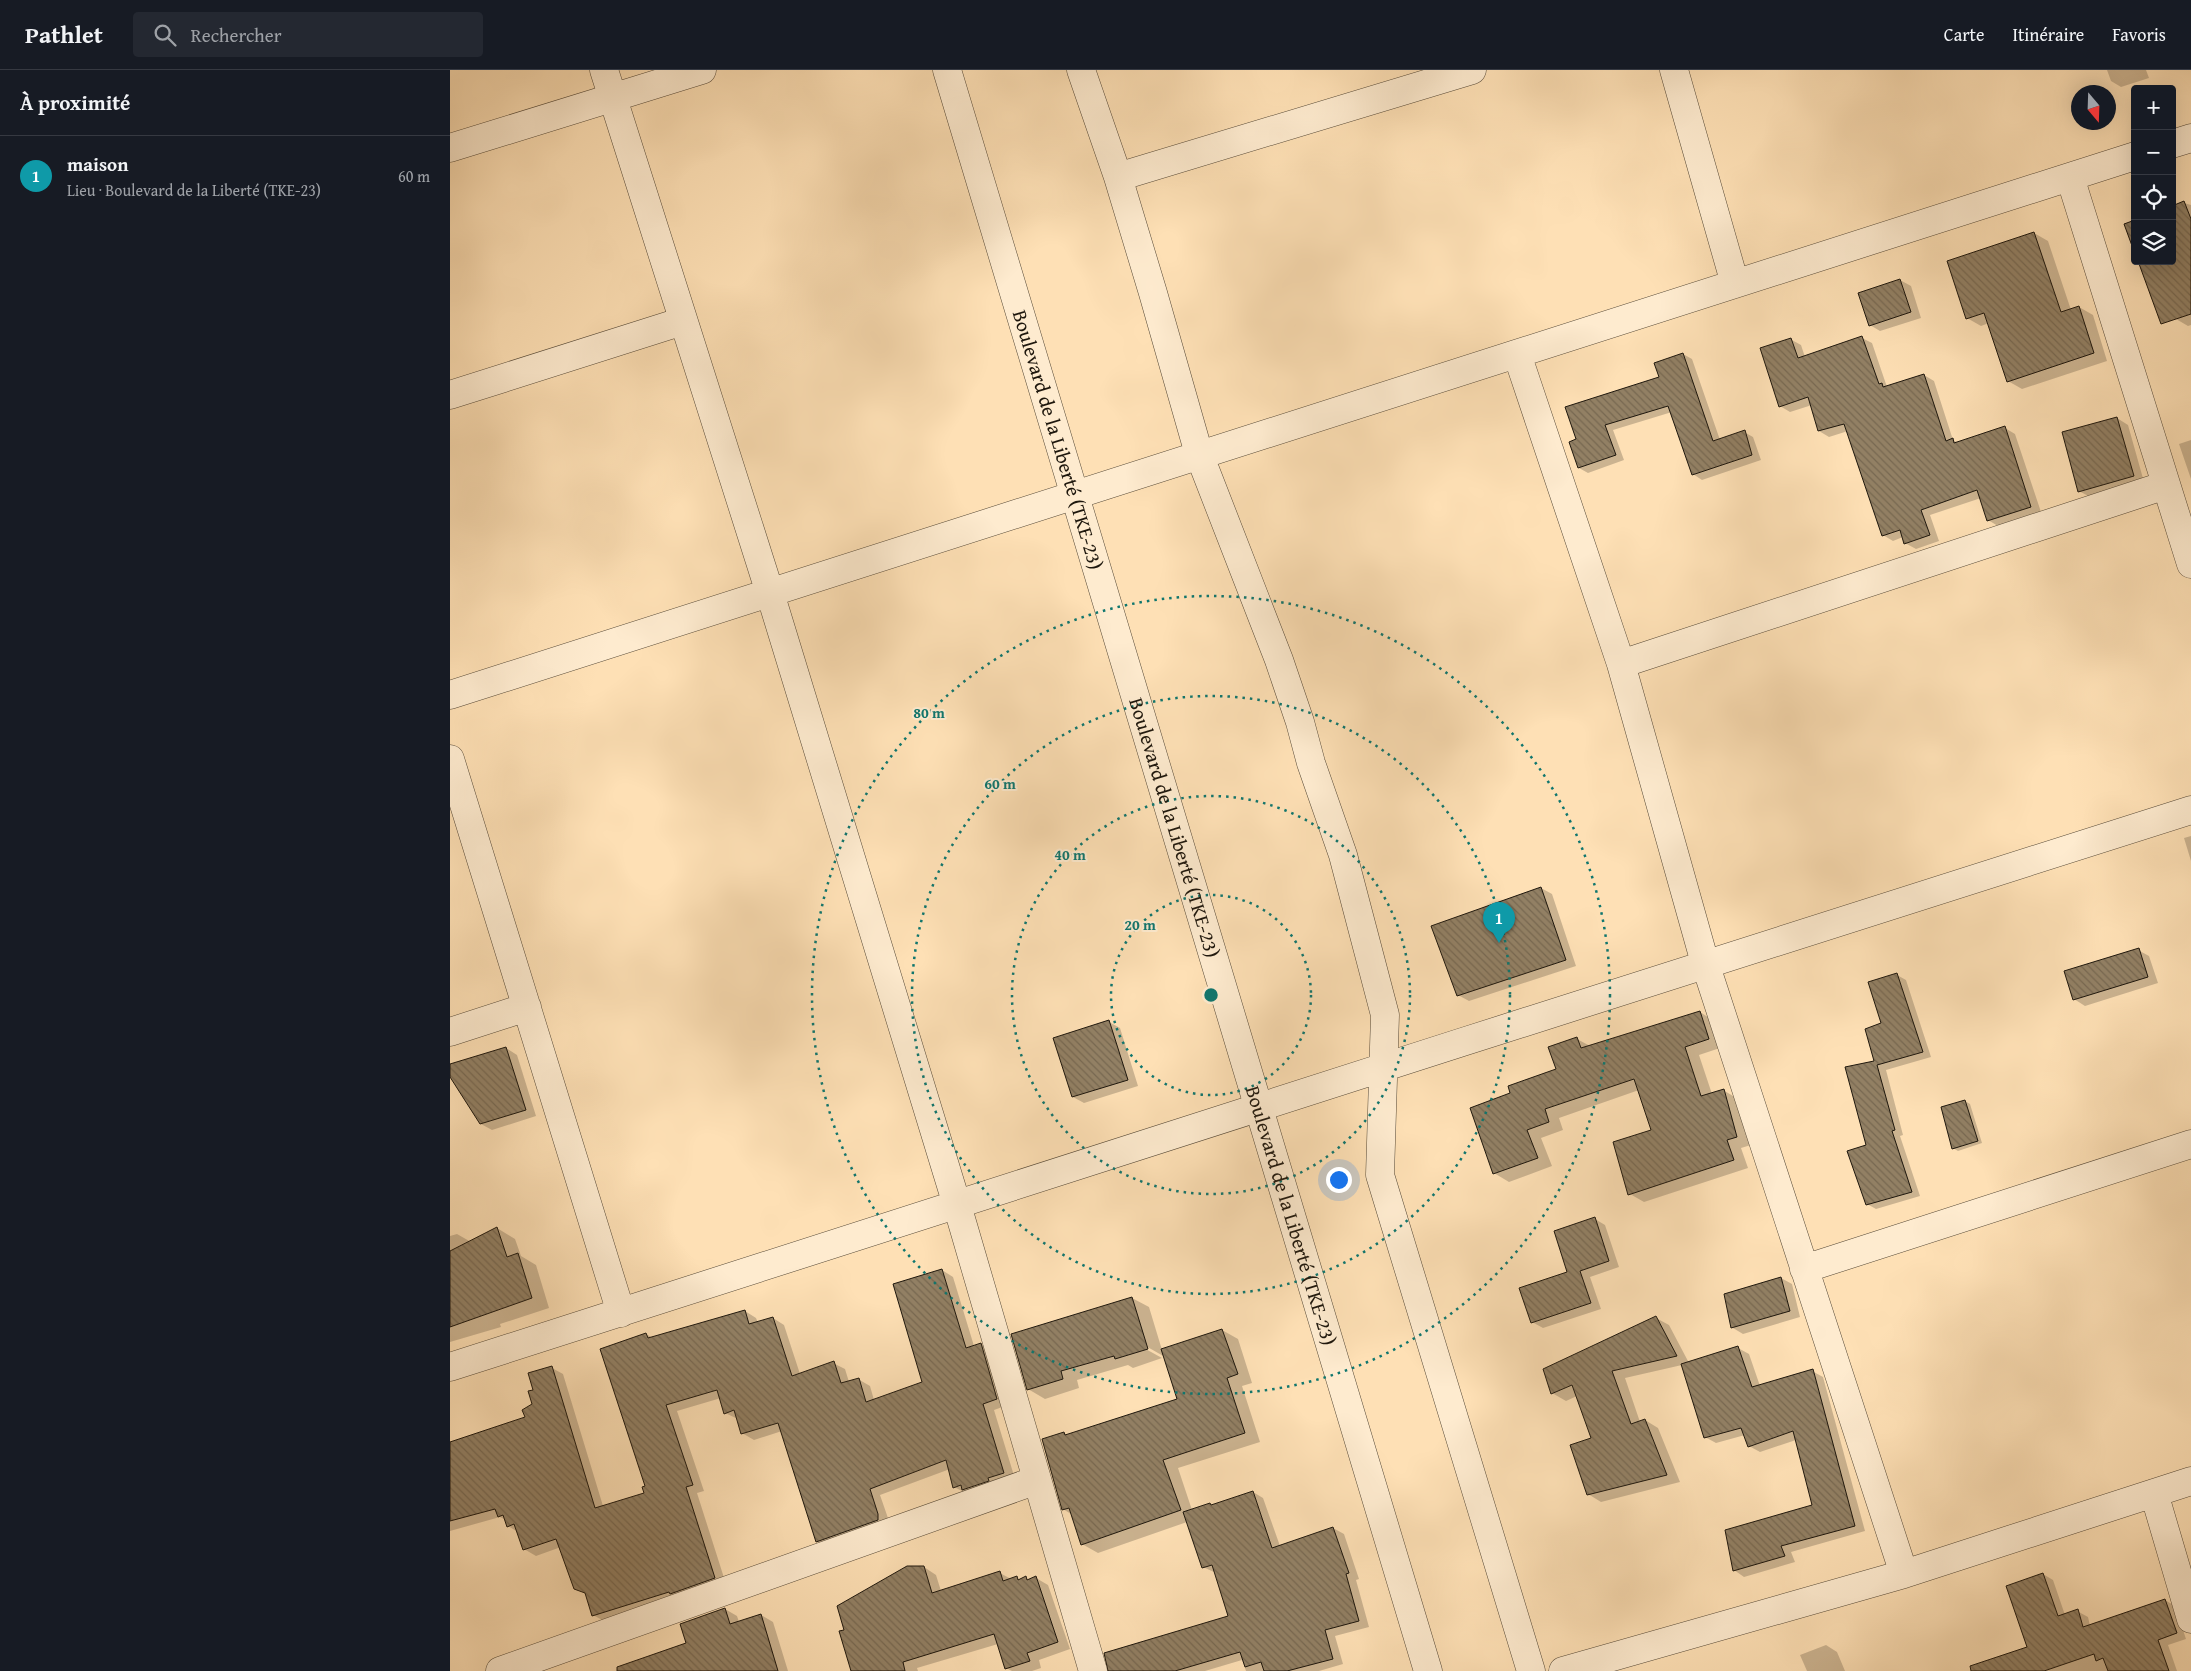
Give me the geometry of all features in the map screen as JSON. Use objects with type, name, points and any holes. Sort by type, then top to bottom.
[{"type":"street","points":[[604,70],[770,593],[957,1205],[1093,1671]]},
{"type":"street","points":[[450,148],[702,70]]},
{"type":"street","name":"Boulevard de la Liberté (TKE-23)","points":[[947,70],[1428,1671]]},
{"type":"street","points":[[1081,70],[1118,177],[1199,454],[1279,660],[1342,855],[1385,1015],[1380,1175],[1532,1671]]},
{"type":"street","points":[[1118,177],[1400,80],[1472,70]]},
{"type":"street","points":[[1674,70],[1735,284]]},
{"type":"street","points":[[2176,143],[2191,138]]},
{"type":"street","points":[[450,695],[2131,157]]},
{"type":"street","points":[[2070,177],[2191,564]]},
{"type":"street","points":[[450,395],[683,322]]},
{"type":"street","points":[[1517,354],[1620,664],[1705,963],[1904,1574]]},
{"type":"street","points":[[1620,664],[2166,485]]},
{"type":"street","points":[[450,759],[621,1313]]},
{"type":"street","points":[[450,1367],[1259,1109],[1705,963],[2191,810]]},
{"type":"street","points":[[450,1032],[527,1007]]},
{"type":"street","points":[[1804,1269],[2191,1144]]},
{"type":"street","points":[[500,1671],[1037,1480]]},
{"type":"street","points":[[1563,1671],[1904,1574],[2191,1481]]},
{"type":"street","points":[[2154,1493],[2191,1619]]},
{"type":"building","points":[[2184,201],[2191,219],[2191,314],[2161,324],[2139,265],[2176,265],[2176,204]]},
{"type":"building","points":[[2131,221],[2131,243],[2124,224]]},
{"type":"building","points":[[2034,232],[2061,312],[2079,306],[2094,353],[2007,382],[1984,313],[1966,319],[1947,261]]},
{"type":"building","points":[[1900,279],[1911,312],[1869,326],[1858,293]]},
{"type":"building","points":[[1862,336],[1879,384],[1882,383],[1883,387],[1924,374],[1946,441],[1953,438],[1954,443],[2005,426],[2031,507],[1987,521],[1977,490],[1921,510],[1930,535],[1904,544],[1900,530],[1882,536],[1844,424],[1818,431],[1808,397],[1779,407],[1760,348],[1791,338],[1798,358]]},
{"type":"building","points":[[1683,353],[1713,441],[1745,430],[1752,455],[1692,475],[1668,406],[1605,425],[1616,455],[1578,468],[1569,442],[1576,439],[1565,407],[1659,377],[1654,363]]},
{"type":"building","points":[[2117,417],[2134,476],[2078,492],[2062,432]]},
{"type":"building","points":[[1541,887],[1566,960],[1457,996],[1431,926]]},
{"type":"building","points":[[2139,948],[2148,977],[2073,1000],[2064,971]]},
{"type":"building","points":[[1897,973],[1923,1052],[1877,1065],[1895,1130],[1892,1131],[1912,1192],[1866,1205],[1847,1151],[1866,1145],[1845,1067],[1874,1061],[1865,1029],[1881,1023],[1868,982]]},
{"type":"building","points":[[1700,1011],[1709,1039],[1685,1047],[1701,1096],[1724,1089],[1737,1137],[1727,1140],[1734,1160],[1628,1195],[1613,1142],[1651,1130],[1634,1079],[1545,1109],[1549,1122],[1527,1130],[1538,1158],[1493,1174],[1470,1108],[1510,1093],[1508,1086],[1556,1069],[1548,1047],[1577,1037],[1581,1048]]},
{"type":"building","points":[[1109,1020],[1128,1080],[1072,1097],[1053,1038]]},
{"type":"building","points":[[506,1047],[526,1110],[480,1124],[450,1077],[450,1064]]},
{"type":"building","points":[[1965,1100],[1978,1141],[1952,1149],[1941,1107]]},
{"type":"building","points":[[1595,1217],[1609,1261],[1580,1271],[1591,1303],[1531,1323],[1519,1288],[1567,1272],[1554,1231]]},
{"type":"building","points":[[497,1227],[507,1257],[518,1253],[532,1298],[450,1327],[450,1251]]},
{"type":"building","points":[[942,1269],[966,1348],[981,1343],[997,1399],[983,1404],[1004,1473],[988,1478],[989,1481],[962,1490],[961,1485],[953,1488],[946,1460],[870,1489],[878,1520],[816,1542],[778,1423],[741,1434],[734,1410],[724,1414],[717,1390],[666,1405],[693,1485],[686,1487],[715,1578],[670,1594],[669,1592],[592,1616],[585,1593],[574,1589],[556,1539],[523,1550],[514,1524],[507,1527],[503,1515],[498,1517],[495,1509],[450,1521],[450,1442],[525,1417],[522,1410],[532,1404],[528,1391],[533,1390],[528,1373],[552,1366],[595,1508],[644,1493],[642,1487],[645,1486],[600,1349],[646,1333],[648,1338],[745,1310],[749,1324],[773,1317],[792,1376],[834,1361],[841,1383],[859,1378],[866,1402],[922,1382],[893,1284]]},
{"type":"building","points":[[1781,1277],[1790,1311],[1731,1328],[1724,1294]]},
{"type":"building","points":[[1132,1297],[1148,1349],[1115,1359],[1114,1356],[1061,1371],[1063,1379],[1027,1390],[1011,1334]]},
{"type":"building","points":[[1656,1316],[1677,1356],[1612,1371],[1631,1424],[1645,1419],[1667,1475],[1587,1495],[1570,1445],[1591,1438],[1572,1385],[1551,1394],[1543,1369]]},
{"type":"building","points":[[1222,1329],[1238,1374],[1227,1378],[1245,1433],[1163,1460],[1181,1510],[1081,1545],[1069,1508],[1062,1510],[1042,1439],[1064,1432],[1065,1435],[1177,1399],[1161,1349]]},
{"type":"building","points":[[1738,1346],[1752,1387],[1813,1369],[1855,1526],[1781,1546],[1785,1556],[1733,1571],[1725,1530],[1812,1505],[1793,1431],[1748,1447],[1741,1428],[1704,1438],[1681,1364]]},
{"type":"building","points":[[1253,1491],[1272,1548],[1333,1527],[1349,1573],[1346,1574],[1359,1621],[1325,1630],[1333,1659],[1287,1671],[1264,1671],[1261,1662],[1245,1667],[1240,1652],[1175,1671],[1108,1671],[1104,1653],[1228,1616],[1212,1565],[1202,1568],[1183,1512]]},
{"type":"building","points":[[907,1566],[924,1566],[932,1593],[1000,1571],[1003,1581],[1017,1576],[1018,1580],[1026,1576],[1027,1580],[1036,1576],[1058,1642],[1027,1653],[1030,1661],[1005,1669],[994,1634],[903,1662],[905,1671],[851,1671],[839,1631],[844,1630],[837,1606]]},
{"type":"building","points":[[2043,1573],[2058,1616],[2078,1609],[2083,1627],[2165,1599],[2177,1633],[2158,1640],[2169,1671],[2108,1671],[2103,1658],[2096,1661],[2094,1654],[2044,1671],[1971,1671],[1970,1666],[2027,1647],[2006,1586]]},
{"type":"building","points":[[725,1608],[730,1624],[761,1614],[778,1671],[617,1671],[617,1667],[686,1643],[680,1624]]},
{"type":"place","name":"maison","points":[[1499,943]]}]
